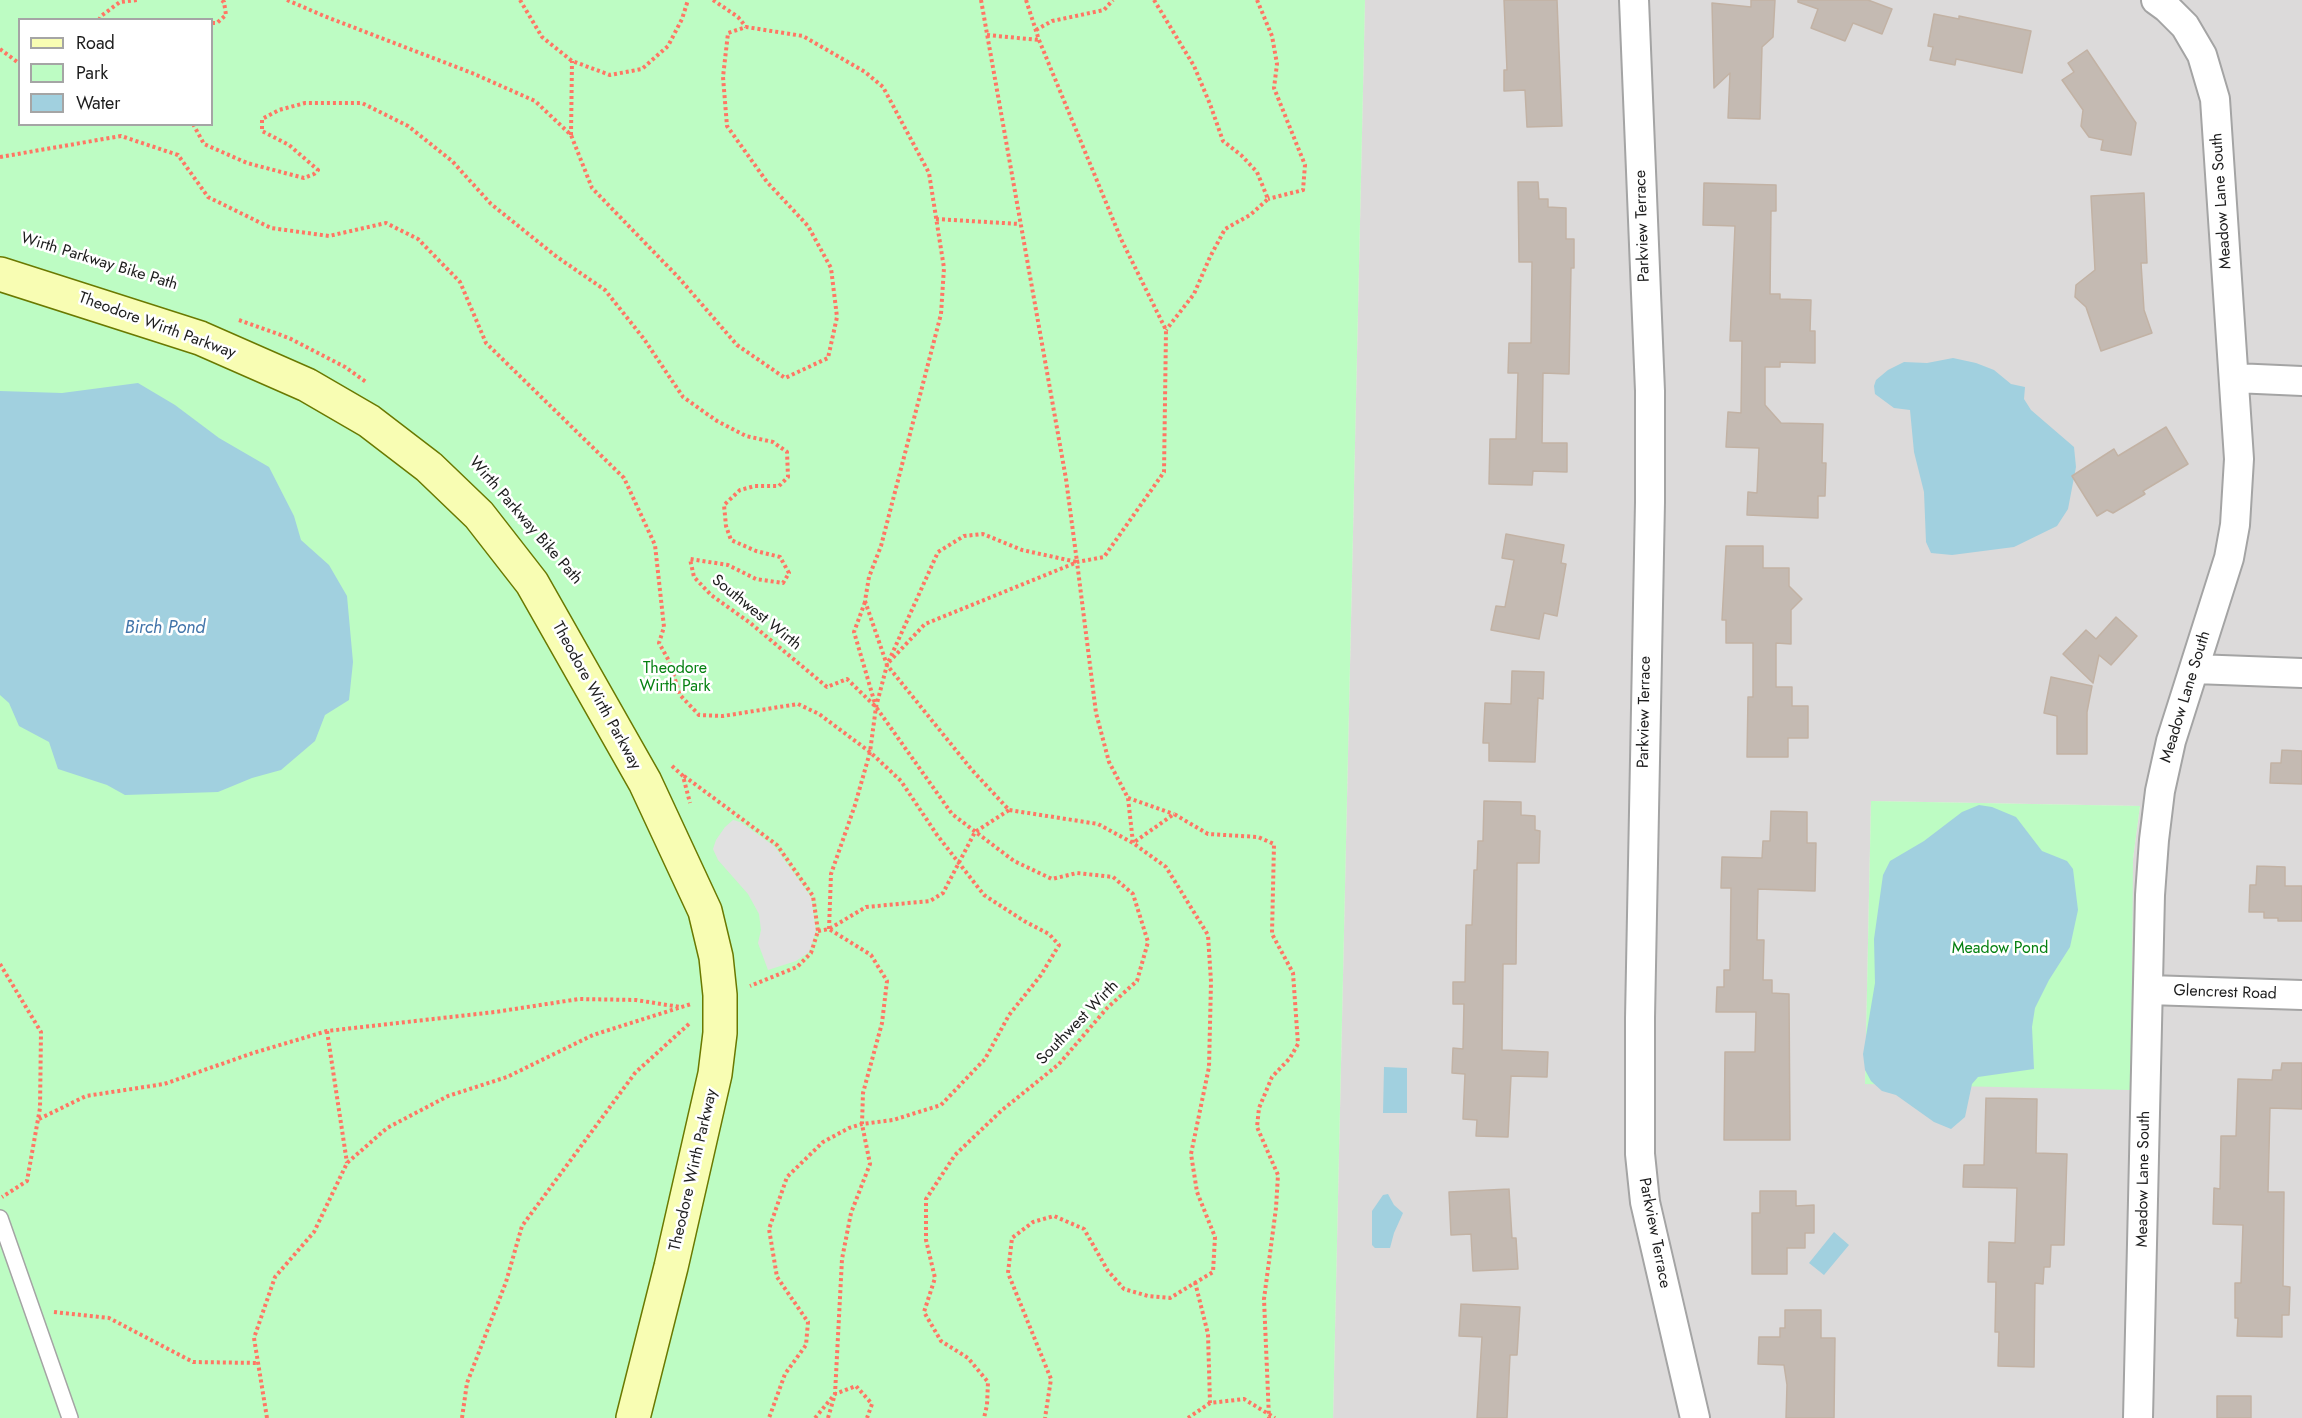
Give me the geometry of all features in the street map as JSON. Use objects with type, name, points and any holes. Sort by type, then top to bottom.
[{"type":"street","name":"Parkview Terrace","points":[[1634,0],[1650,402],[1650,514],[1639,1062],[1640,1154],[1645,1202],[1695,1418]]},
{"type":"street","name":"Meadow Lane South","points":[[2138,1418],[2150,895],[2160,791],[2171,741],[2229,558],[2235,525],[2239,459],[2215,99],[2202,55],[2185,26],[2156,0]]},
{"type":"street","name":"Theodore Wirth Parkway","points":[[0,274],[200,338],[307,386],[369,421],[429,467],[478,515],[532,583],[645,782],[705,911],[716,957],[720,995],[720,1033],[715,1074],[672,1267],[633,1418]]},
{"type":"street","points":[[2235,378],[2302,381]]},
{"type":"street","points":[[2194,669],[2302,673]]},
{"type":"street","name":"Glencrest Road","points":[[2149,990],[2302,995]]},
{"type":"lane","points":[[0,1218],[70,1418]]},
{"type":"path","points":[[100,18],[120,2],[138,0]]},
{"type":"path","points":[[213,24],[226,15],[224,2],[221,0]]},
{"type":"path","points":[[287,0],[472,73],[535,101],[571,135]]},
{"type":"path","points":[[520,0],[542,37],[572,61],[610,75],[642,69],[668,46],[682,19],[688,0]]},
{"type":"path","points":[[713,0],[738,17],[746,27]]},
{"type":"path","points":[[981,0],[1066,480],[1096,713],[1109,762],[1128,798],[1133,843]]},
{"type":"path","points":[[887,664],[925,624],[1077,562],[1104,557],[1164,472],[1166,330],[1121,238],[1036,30],[1026,0]]},
{"type":"path","points":[[1036,30],[1052,21],[1104,10],[1113,0]]},
{"type":"path","points":[[1154,0],[1194,66],[1223,141],[1241,154],[1257,172],[1268,199]]},
{"type":"path","points":[[1166,330],[1194,294],[1225,229],[1250,215],[1268,199],[1303,190],[1305,165],[1274,88],[1277,64],[1272,36],[1257,0]]},
{"type":"path","points":[[572,61],[571,135],[592,189],[679,278],[737,345],[785,378],[828,358],[837,317],[831,268],[807,226],[767,182],[727,126],[723,77],[728,33],[746,27],[803,36],[865,72],[883,87],[929,173],[944,268],[941,314],[881,546],[869,577],[865,601],[854,632],[876,707]]},
{"type":"path","points":[[987,35],[1040,40]]},
{"type":"path","points":[[0,49],[18,62]]},
{"type":"path","name":"Southwest Wirth","points":[[194,126],[204,144],[246,163],[304,178],[318,170],[301,154],[262,131],[262,119],[279,110],[305,103],[362,103],[408,126],[452,161],[491,204],[557,257],[605,290],[644,339],[683,397],[717,421],[746,436],[773,442],[788,452],[788,477],[779,486],[755,486],[740,490],[724,505],[726,526],[731,540],[756,551],[780,557],[789,573],[783,583],[756,579],[729,565],[690,560],[694,577],[711,595],[749,622],[827,687],[847,678],[876,707],[952,814],[1014,861],[1052,879],[1077,873],[1113,877],[1133,894],[1148,942],[1137,981],[1107,1008],[1059,1064],[1001,1111],[955,1155],[926,1199],[926,1240],[935,1278],[924,1312],[940,1341],[968,1358],[988,1382],[984,1418]]},
{"type":"path","points":[[0,157],[121,136],[178,155],[208,197],[271,228],[329,236],[386,224],[418,239],[460,282],[486,343],[624,478],[655,545],[664,627],[659,643],[669,661],[680,695],[699,715],[723,716],[798,704],[819,714],[870,752],[901,781],[958,864],[984,895],[1049,934],[1059,945],[1041,975],[1009,1015],[984,1059],[941,1105],[893,1120],[849,1128],[823,1142],[787,1177],[769,1229],[777,1277],[808,1322],[806,1345],[785,1374],[769,1418]]},
{"type":"path","points":[[936,219],[1020,224]]},
{"type":"path","points":[[235,319],[289,338],[345,367],[370,385]]},
{"type":"path","points":[[829,929],[831,874],[855,805],[870,752],[876,707],[887,664],[938,552],[964,536],[983,534],[1022,550],[1077,562]]},
{"type":"path","points":[[865,601],[887,664],[972,770],[1009,810],[1098,825],[1133,843],[1166,867],[1208,935],[1211,982],[1209,1066],[1191,1154],[1197,1192],[1215,1237],[1213,1272],[1170,1298],[1148,1296],[1124,1289],[1108,1271],[1084,1229],[1054,1216],[1033,1221],[1012,1238],[1008,1273],[1051,1379],[1045,1418]]},
{"type":"path","points":[[267,1418],[254,1338],[275,1277],[314,1233],[347,1163],[387,1128],[448,1096],[507,1077],[593,1035],[745,988],[797,967],[811,953],[818,931],[813,896],[777,845],[683,776],[665,760]]},
{"type":"path","points":[[683,776],[691,807]]},
{"type":"path","points":[[1128,798],[1174,814],[1208,834],[1258,837],[1274,844],[1272,934],[1293,974],[1298,1044],[1290,1058],[1272,1077],[1259,1108],[1257,1127],[1278,1175],[1264,1299],[1268,1416]]},
{"type":"path","points":[[818,931],[829,929],[866,907],[930,901],[943,893],[975,832],[1009,810]]},
{"type":"path","points":[[1133,843],[1174,814]]},
{"type":"path","points":[[828,1418],[835,1394],[842,1259],[851,1213],[870,1164],[862,1124],[863,1093],[882,1023],[887,981],[871,955],[829,929]]},
{"type":"path","points":[[0,964],[41,1032],[39,1119],[27,1181],[0,1198]]},
{"type":"path","points":[[462,1418],[467,1383],[506,1282],[522,1226],[635,1072],[720,995]]},
{"type":"path","points":[[39,1119],[86,1096],[164,1084],[253,1053],[327,1031],[495,1012],[579,999],[636,1000],[682,1007]]},
{"type":"path","points":[[327,1031],[347,1163]]},
{"type":"path","points":[[1196,1282],[1208,1334],[1210,1403]]},
{"type":"path","points":[[32,1310],[109,1318],[193,1362],[258,1363]]},
{"type":"path","points":[[815,1418],[835,1394],[856,1386],[872,1404],[867,1418]]},
{"type":"path","points":[[1188,1418],[1210,1403],[1244,1399],[1268,1416],[1275,1418]]},
{"type":"shaded area","points":[[1365,0],[2302,0],[2302,1418],[1333,1418]],"holes":[[[1871,801],[2140,806],[2133,859],[1865,1084]]]},
{"type":"shaded area","points":[[733,820],[740,822],[774,846],[811,897],[816,931],[809,952],[796,961],[768,970],[758,943],[761,930],[759,914],[748,894],[718,860],[713,849],[716,840]]},
{"type":"green space","name":"Theodore Wirth Park","points":[[0,0],[1365,0],[1333,1418],[0,1418]]},
{"type":"green space","name":"Meadow Pond","points":[[1871,801],[2140,806],[2133,859],[2131,1090],[1865,1084]]},
{"type":"water","points":[[1953,358],[1994,370],[2011,384],[2025,387],[2024,399],[2031,410],[2074,447],[2076,467],[2068,509],[2057,526],[2014,547],[1952,555],[1931,553],[1926,542],[1924,492],[1914,452],[1910,410],[1894,408],[1875,394],[1876,380],[1888,370],[1904,362],[1927,363]]},
{"type":"water","name":"Birch Pond","points":[[138,383],[175,405],[219,438],[269,467],[294,516],[301,540],[329,565],[347,596],[353,662],[349,700],[325,715],[315,741],[281,770],[252,778],[218,792],[125,795],[107,785],[58,769],[49,742],[19,726],[9,703],[0,695],[0,391],[62,393]]},
{"type":"water","name":"Meadow Pond","points":[[1979,805],[1992,807],[2016,817],[2042,851],[2067,861],[2073,869],[2078,910],[2070,947],[2035,1008],[2032,1027],[2034,1069],[1978,1077],[1972,1084],[1965,1117],[1951,1129],[1934,1122],[1896,1095],[1882,1091],[1871,1081],[1865,1070],[1863,1054],[1875,983],[1874,939],[1883,875],[1890,861],[1924,841],[1962,812]]},
{"type":"water","points":[[1384,1067],[1407,1068],[1407,1113],[1383,1113]]},
{"type":"water","points":[[1388,1194],[1394,1205],[1403,1213],[1390,1248],[1375,1248],[1372,1245],[1372,1211],[1383,1195]]},
{"type":"water","points":[[1834,1232],[1849,1245],[1824,1275],[1809,1263]]},
{"type":"building","points":[[1504,0],[1557,0],[1562,126],[1527,127],[1525,90],[1504,91],[1504,70],[1507,70]]},
{"type":"building","points":[[1751,0],[1775,0],[1773,37],[1762,47],[1760,119],[1728,118],[1730,73],[1714,88],[1712,3],[1751,7]]},
{"type":"building","points":[[1798,0],[1868,0],[1892,9],[1882,34],[1853,23],[1845,41],[1811,28],[1818,9],[1798,2]]},
{"type":"building","points":[[1934,14],[1959,19],[1959,16],[2031,31],[2022,73],[1956,59],[1955,65],[1930,60],[1933,47],[1928,46]]},
{"type":"building","points":[[2087,50],[2136,123],[2131,155],[2101,150],[2103,140],[2089,137],[2081,126],[2083,110],[2062,80],[2074,72],[2068,63]]},
{"type":"building","points":[[1518,182],[1538,182],[1539,199],[1548,199],[1548,207],[1566,208],[1566,239],[1574,239],[1574,268],[1571,268],[1569,374],[1543,373],[1542,443],[1567,443],[1567,472],[1533,471],[1532,485],[1489,484],[1490,439],[1516,439],[1518,373],[1508,373],[1509,343],[1531,343],[1532,262],[1519,262]]},
{"type":"building","points":[[1704,183],[1776,185],[1776,211],[1771,211],[1770,294],[1780,294],[1780,299],[1811,300],[1810,331],[1815,331],[1815,363],[1780,362],[1780,367],[1765,367],[1765,405],[1781,423],[1823,424],[1822,463],[1826,463],[1825,496],[1818,496],[1818,518],[1747,515],[1748,492],[1757,493],[1759,448],[1726,447],[1728,412],[1741,413],[1742,341],[1730,341],[1735,226],[1703,225]]},
{"type":"building","points":[[2144,193],[2147,263],[2141,263],[2144,310],[2152,333],[2101,351],[2086,307],[2075,297],[2076,285],[2095,270],[2091,196]]},
{"type":"building","points":[[2166,427],[2188,464],[2143,491],[2145,494],[2113,513],[2107,510],[2097,516],[2072,476],[2114,449],[2118,456]]},
{"type":"building","points":[[1506,534],[1564,545],[1561,563],[1566,564],[1557,616],[1544,613],[1539,639],[1491,630],[1496,606],[1505,607],[1514,560],[1502,558]]},
{"type":"building","points":[[1726,546],[1763,546],[1763,568],[1789,568],[1789,586],[1802,599],[1791,610],[1791,644],[1776,643],[1776,687],[1792,687],[1792,706],[1808,706],[1808,738],[1788,738],[1788,757],[1747,757],[1748,697],[1753,697],[1753,643],[1726,643],[1726,620],[1722,620]]},
{"type":"building","points":[[2116,617],[2137,636],[2111,665],[2099,655],[2093,683],[2063,654],[2086,630],[2096,639]]},
{"type":"building","points":[[1512,671],[1544,672],[1543,699],[1538,698],[1535,762],[1489,761],[1489,743],[1483,743],[1485,703],[1511,704]]},
{"type":"building","points":[[2051,677],[2092,686],[2087,712],[2087,754],[2057,754],[2057,716],[2044,713]]},
{"type":"building","points":[[2282,750],[2302,751],[2302,784],[2270,783],[2271,763],[2281,763]]},
{"type":"building","points":[[1484,801],[1521,802],[1521,815],[1535,816],[1535,830],[1540,831],[1539,863],[1517,863],[1516,964],[1503,964],[1502,1050],[1548,1052],[1547,1077],[1511,1076],[1508,1137],[1476,1136],[1477,1120],[1463,1119],[1465,1074],[1452,1073],[1453,1048],[1463,1049],[1464,1004],[1453,1004],[1453,982],[1465,982],[1466,925],[1472,925],[1474,870],[1477,870],[1478,841],[1483,841]]},
{"type":"building","points":[[1771,811],[1807,812],[1807,843],[1816,843],[1815,891],[1758,889],[1757,940],[1764,940],[1763,980],[1772,980],[1772,993],[1789,994],[1790,1140],[1724,1140],[1725,1052],[1755,1052],[1756,1012],[1716,1012],[1717,987],[1724,987],[1724,970],[1730,970],[1731,888],[1721,888],[1722,857],[1762,858],[1763,841],[1770,841]]},
{"type":"building","points":[[2257,866],[2285,867],[2285,886],[2302,886],[2302,921],[2278,921],[2278,918],[2264,918],[2264,912],[2249,912],[2250,885],[2256,885]]},
{"type":"building","points":[[2282,1063],[2302,1063],[2302,1109],[2270,1108],[2268,1192],[2284,1192],[2283,1286],[2290,1287],[2289,1315],[2282,1315],[2282,1337],[2237,1336],[2235,1283],[2241,1283],[2243,1225],[2213,1224],[2214,1188],[2220,1189],[2221,1136],[2236,1136],[2238,1079],[2272,1080],[2273,1070],[2281,1070]]},
{"type":"building","points":[[1986,1098],[2037,1099],[2036,1153],[2067,1154],[2064,1245],[2051,1245],[2050,1267],[2044,1267],[2043,1284],[2035,1283],[2034,1367],[1998,1366],[1999,1332],[1995,1332],[1996,1282],[1988,1282],[1989,1242],[2015,1243],[2017,1188],[1963,1187],[1964,1165],[1984,1165]]},
{"type":"building","points":[[1509,1189],[1512,1238],[1516,1238],[1518,1269],[1473,1271],[1471,1234],[1451,1235],[1449,1192]]},
{"type":"building","points":[[1760,1191],[1796,1191],[1796,1206],[1814,1205],[1814,1233],[1805,1233],[1805,1248],[1787,1248],[1787,1274],[1752,1274],[1752,1213],[1760,1213]]},
{"type":"building","points":[[1461,1304],[1520,1307],[1517,1355],[1510,1355],[1507,1418],[1477,1418],[1482,1337],[1459,1336]]},
{"type":"building","points":[[1785,1310],[1821,1310],[1821,1338],[1835,1338],[1834,1418],[1786,1418],[1787,1385],[1784,1365],[1758,1364],[1759,1337],[1780,1337],[1780,1328],[1785,1328]]},
{"type":"building","points":[[2217,1396],[2251,1396],[2251,1418],[2217,1418]]}]
